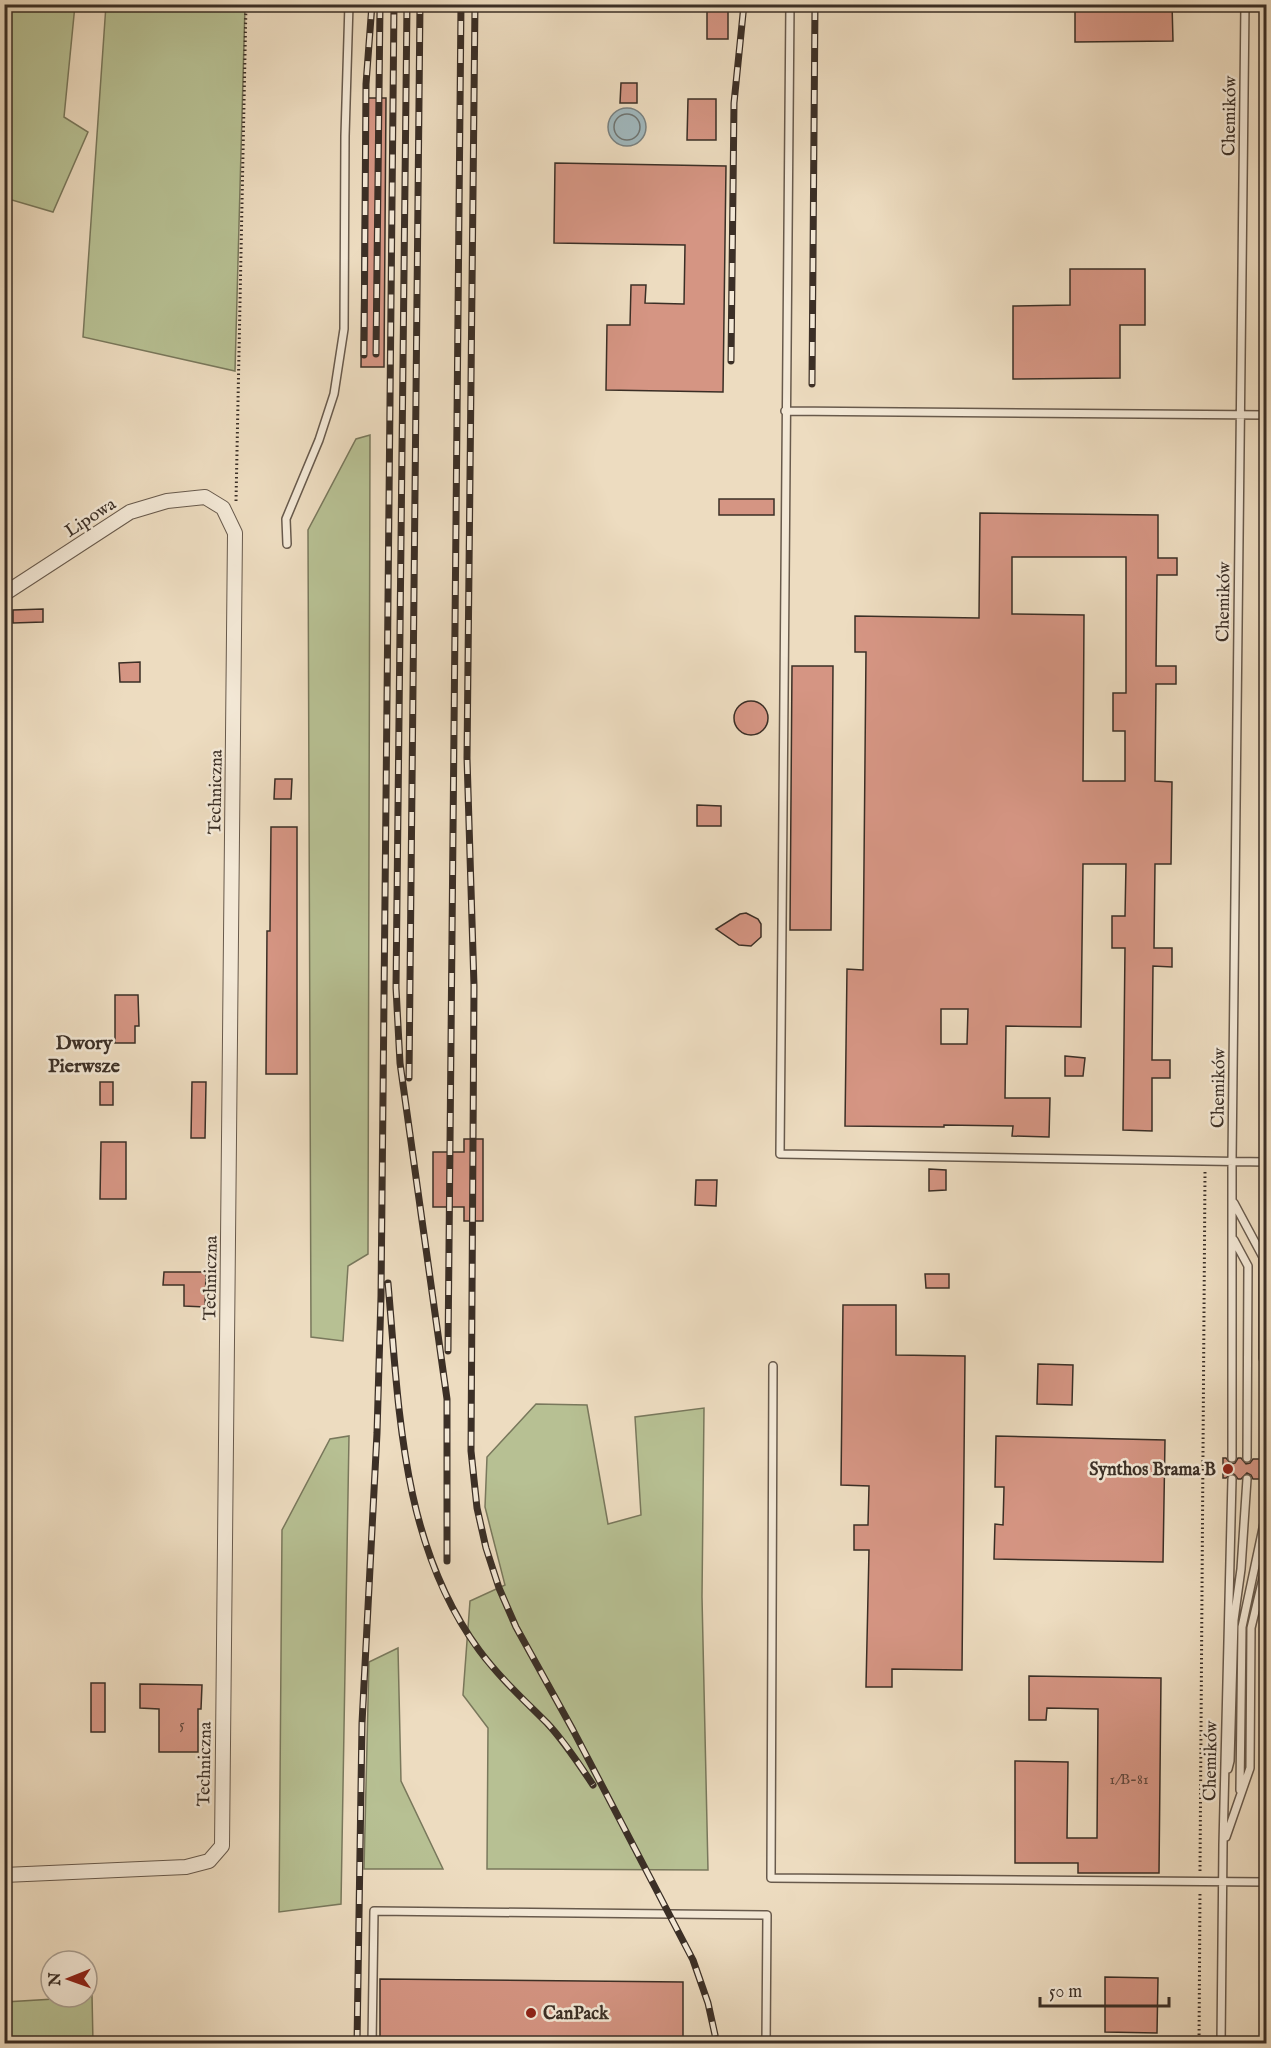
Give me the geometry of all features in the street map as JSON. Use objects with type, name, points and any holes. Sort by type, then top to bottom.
[{"type":"street","name":"Techniczna","points":[[4,1875],[186,1867],[209,1861],[222,1846],[235,533],[223,508],[206,497]]},
{"type":"street","name":"Lipowa","points":[[4,594],[130,512],[166,501],[206,497]]},
{"type":"lane","points":[[287,544],[286,519],[320,440],[334,394],[344,328],[345,136],[349,4]]},
{"type":"lane","points":[[790,4],[780,1154],[1266,1162]]},
{"type":"lane","name":"Chemików","points":[[1232,1458],[1232,1161],[1245,4]]},
{"type":"lane","points":[[785,411],[1266,416]]},
{"type":"lane","name":"Chemików","points":[[1233,1200],[1265,1260]]},
{"type":"lane","points":[[1232,1237],[1248,1266],[1247,1458]]},
{"type":"lane","points":[[1265,1260],[1263,1358],[1266,1365]]},
{"type":"lane","points":[[773,1365],[771,1878],[1266,1882]]},
{"type":"lane","name":"Chemików","points":[[1221,2043],[1222,1881],[1232,1479]]},
{"type":"lane","points":[[1225,1777],[1230,1761],[1234,1620],[1241,1569],[1247,1479]]},
{"type":"lane","points":[[1240,1796],[1242,1627],[1266,1514]]},
{"type":"lane","points":[[1223,1845],[1250,1768],[1251,1628],[1266,1566]]},
{"type":"lane","points":[[372,2043],[374,1911],[767,1915],[766,2043]]},
{"type":"path","points":[[235,533],[246,4]]},
{"type":"path","points":[[1199,2043],[1205,1161]]},
{"type":"green space","points":[[4,5],[75,5],[64,117],[88,132],[53,212],[5,198]]},
{"type":"green space","points":[[106,5],[245,5],[235,371],[83,337]]},
{"type":"green space","points":[[370,435],[368,1254],[348,1266],[343,1341],[311,1337],[308,530],[356,439]]},
{"type":"green space","points":[[536,1404],[587,1405],[608,1524],[641,1515],[635,1417],[704,1408],[702,1597],[708,1870],[487,1869],[488,1728],[463,1695],[470,1601],[505,1585],[485,1507],[487,1457]]},
{"type":"green space","points":[[349,1436],[341,1904],[279,1912],[282,1530],[330,1439]]},
{"type":"green space","points":[[398,1648],[401,1781],[443,1869],[364,1869],[369,1662]]},
{"type":"green space","points":[[39,2000],[39,2009],[92,2009],[93,2043],[5,2043],[5,2002]]},
{"type":"water","points":[[627,108],[640,114],[646,127],[640,140],[627,146],[614,140],[608,127],[614,114]]},
{"type":"building","points":[[707,4],[728,4],[728,39],[707,39]]},
{"type":"building","points":[[1172,4],[1173,41],[1075,42],[1075,5]]},
{"type":"building","points":[[621,83],[637,83],[637,103],[620,103]]},
{"type":"building","points":[[364,98],[386,98],[384,367],[361,367]]},
{"type":"building","points":[[688,99],[716,99],[716,140],[687,140]]},
{"type":"building","points":[[555,163],[726,166],[723,392],[606,390],[607,325],[630,325],[631,285],[646,285],[645,303],[684,304],[685,245],[554,243]]},
{"type":"building","points":[[1070,269],[1145,269],[1145,325],[1120,325],[1120,378],[1013,379],[1013,306],[1070,305]]},
{"type":"building","points":[[719,499],[774,499],[774,515],[719,515]]},
{"type":"building","points":[[980,513],[1158,515],[1158,558],[1177,558],[1177,575],[1157,575],[1156,666],[1176,666],[1176,684],[1156,684],[1155,781],[1172,782],[1171,864],[1155,864],[1154,948],[1172,948],[1172,967],[1153,966],[1152,1060],[1170,1060],[1170,1078],[1152,1078],[1152,1131],[1123,1130],[1125,948],[1112,948],[1112,916],[1125,916],[1126,864],[1083,864],[1081,1027],[1006,1026],[1005,1098],[1050,1098],[1049,1137],[1012,1136],[1013,1126],[845,1126],[847,969],[863,970],[866,652],[855,652],[855,616],[979,618]],"holes":[[[1012,557],[1126,557],[1126,693],[1113,693],[1113,731],[1125,731],[1125,781],[1083,781],[1084,615],[1012,614]],[[941,1009],[968,1009],[967,1044],[941,1044]]]},
{"type":"building","points":[[43,609],[43,622],[13,623],[13,610]]},
{"type":"building","points":[[140,662],[140,682],[120,682],[119,663]]},
{"type":"building","points":[[792,666],[833,666],[831,930],[790,930]]},
{"type":"building","points":[[751,701],[763,706],[768,718],[763,730],[751,735],[739,730],[734,718],[739,706]]},
{"type":"building","points":[[275,779],[292,779],[291,799],[274,799]]},
{"type":"building","points":[[697,805],[721,806],[721,826],[697,826]]},
{"type":"building","points":[[271,827],[297,827],[297,1074],[266,1074],[267,931],[270,931]]},
{"type":"building","points":[[746,913],[758,919],[761,924],[761,937],[751,946],[739,945],[716,929],[740,914]]},
{"type":"building","points":[[115,995],[138,995],[139,1026],[135,1026],[135,1043],[115,1043]]},
{"type":"building","points":[[1065,1056],[1085,1058],[1083,1076],[1065,1076]]},
{"type":"building","points":[[100,1082],[113,1082],[113,1105],[100,1105]]},
{"type":"building","points":[[192,1082],[206,1082],[205,1138],[191,1138]]},
{"type":"building","points":[[464,1139],[483,1139],[483,1221],[464,1221],[464,1207],[433,1207],[433,1152],[464,1152]]},
{"type":"building","points":[[101,1142],[126,1142],[126,1199],[100,1199]]},
{"type":"building","points":[[929,1169],[946,1170],[946,1190],[929,1191]]},
{"type":"building","points":[[696,1180],[717,1180],[716,1206],[695,1205]]},
{"type":"building","points":[[164,1272],[206,1272],[205,1307],[184,1306],[184,1285],[163,1285]]},
{"type":"building","points":[[925,1274],[949,1274],[949,1288],[926,1288]]},
{"type":"building","points":[[843,1305],[896,1305],[896,1355],[965,1356],[962,1670],[892,1669],[892,1687],[866,1687],[869,1550],[854,1550],[854,1525],[868,1525],[869,1486],[841,1485]]},
{"type":"building","points":[[1038,1364],[1073,1365],[1072,1405],[1037,1404]]},
{"type":"building","points":[[996,1436],[1165,1440],[1163,1562],[994,1559],[995,1524],[1003,1525],[1004,1487],[995,1487]]},
{"type":"building","name":"Synthos Brama B","points":[[1223,1458],[1231,1464],[1235,1463],[1238,1458],[1246,1464],[1253,1459],[1266,1459],[1266,1479],[1253,1479],[1247,1473],[1241,1479],[1232,1473],[1223,1478]]},
{"type":"building","points":[[1029,1676],[1161,1678],[1159,1873],[1078,1873],[1078,1863],[1015,1863],[1015,1761],[1068,1762],[1067,1838],[1097,1838],[1098,1709],[1047,1708],[1046,1720],[1029,1720]]},
{"type":"building","points":[[91,1683],[105,1683],[105,1732],[91,1732]]},
{"type":"building","points":[[140,1684],[202,1685],[201,1709],[198,1709],[198,1752],[159,1752],[159,1709],[140,1708]]},
{"type":"building","points":[[1105,1977],[1158,1978],[1157,2033],[1105,2032]]},
{"type":"building","name":"CanPack","points":[[380,1979],[683,1982],[683,2043],[380,2043]]},
{"type":"railway","points":[[364,355],[366,84],[372,4]]},
{"type":"railway","points":[[357,2044],[362,1723],[377,1433],[381,1296],[394,4]]},
{"type":"railway","points":[[407,4],[396,988],[400,1063],[447,1399],[447,1561]]},
{"type":"railway","points":[[409,1078],[420,4]]},
{"type":"railway","points":[[448,1351],[461,4]]},
{"type":"railway","points":[[475,4],[467,758],[474,986],[471,1451],[477,1508],[486,1548],[499,1588],[516,1627],[573,1730],[693,1960],[708,2003],[717,2044]]},
{"type":"railway","points":[[731,361],[734,103],[744,4]]},
{"type":"railway","points":[[812,384],[815,4]]},
{"type":"railway","points":[[376,354],[380,6]]},
{"type":"railway","points":[[388,1283],[401,1426],[408,1474],[433,1566],[453,1609],[479,1650],[503,1679],[553,1730],[593,1785]]},
{"type":"place","name":"Synthos Brama B","points":[[1228,1469]]},
{"type":"place","name":"CanPack","points":[[531,2013]]},
{"type":"district","name":"Dwory Pierwsze","points":[[84,1054]]}]
